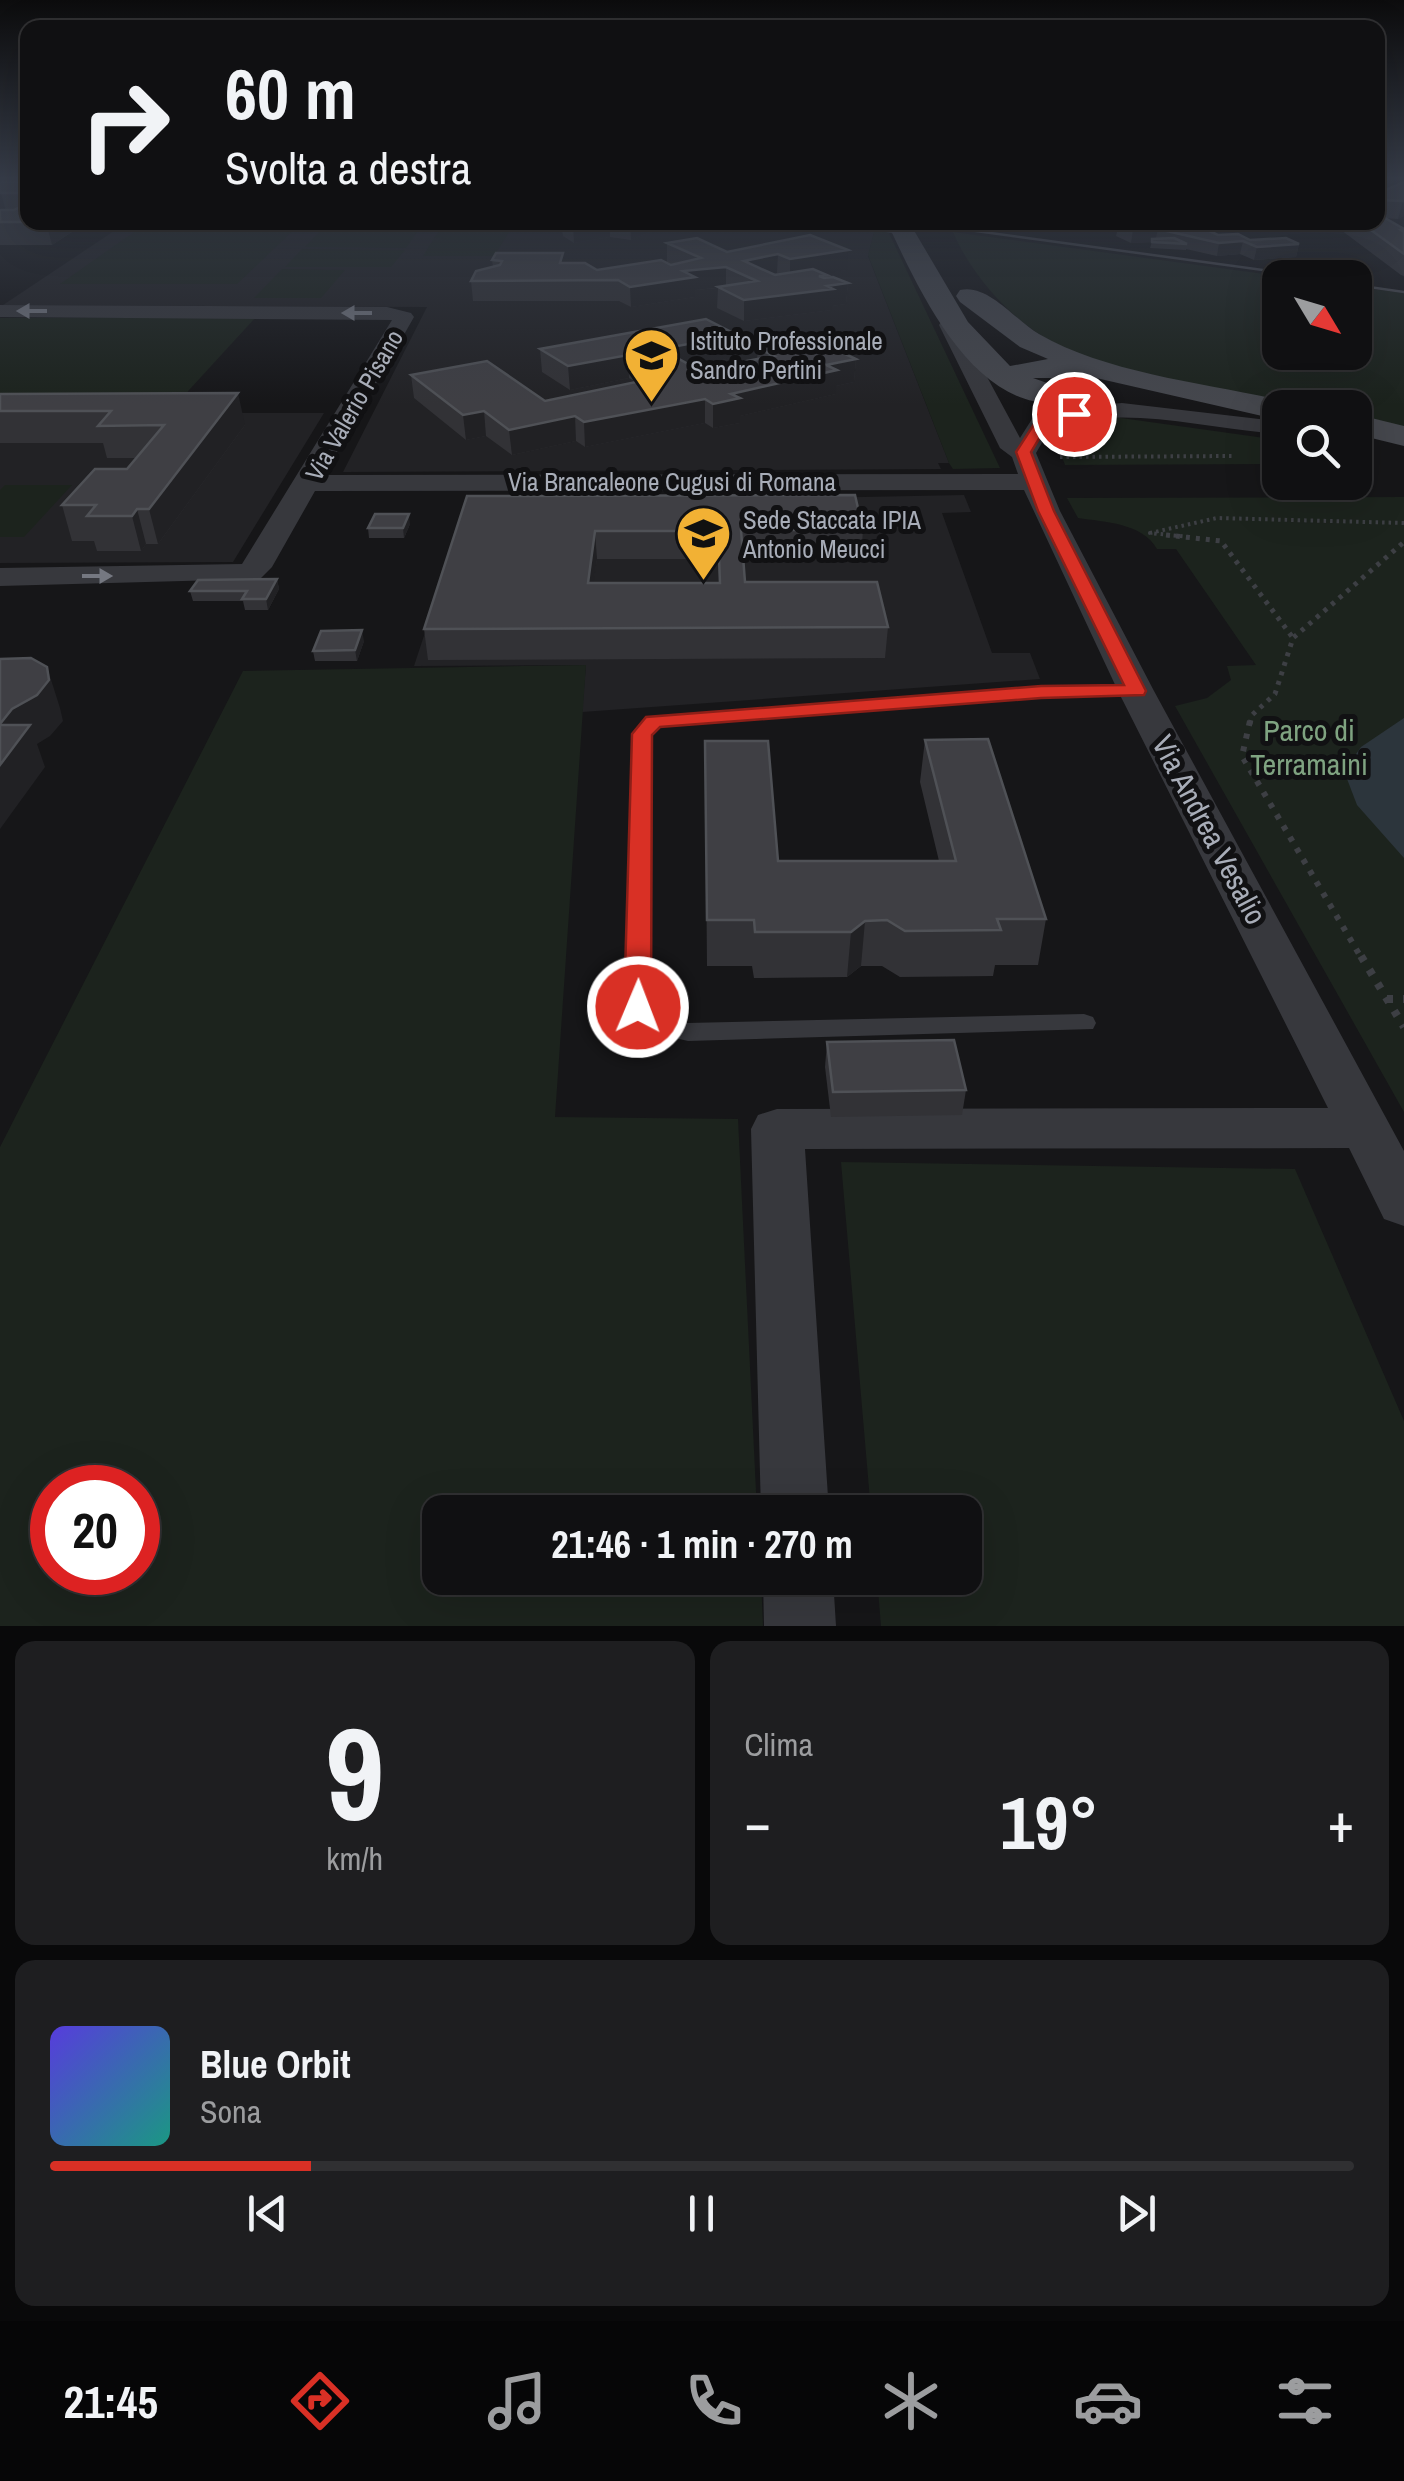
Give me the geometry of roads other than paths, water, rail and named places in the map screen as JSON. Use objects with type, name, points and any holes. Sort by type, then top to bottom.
[{"type":"main road","name":"Via Andrea Vesalio","points":[[928,253],[960,298],[1004,386]]},
{"type":"main road","name":"Via Andrea Vesalio","points":[[960,298],[1052,352],[1262,416]]},
{"type":"main road","name":"Via Andrea Vesalio","points":[[960,298],[1065,384]]},
{"type":"main road","points":[[1004,386],[1032,391],[1065,384],[1262,417]]},
{"type":"main road","points":[[1372,430],[1404,437]]},
{"type":"main road","points":[[1372,446],[1404,452]]},
{"type":"street","name":"Via Valerio Pisano","points":[[0,311],[400,314],[404,318],[258,567],[249,572],[0,577]]},
{"type":"street","points":[[1028,464],[1041,424],[1065,384]]},
{"type":"street","name":"Via Andrea Vesalio","points":[[1004,386],[1013,448],[1028,464],[1136,691],[1404,1203]]},
{"type":"street","points":[[1041,424],[1074,414],[1130,412],[1262,419]]},
{"type":"street","name":"Via Brancaleone Cugusi di Romana","points":[[309,483],[1028,464]]},
{"type":"street","points":[[794,1495],[777,1129],[1365,1128]]},
{"type":"street","points":[[799,1595],[800,1626]]},
{"type":"lane","points":[[1084,1022],[688,1032],[650,1024],[638,1007],[642,734],[654,722],[1041,692],[1136,691]]},
{"type":"tram line","points":[[1137,253],[1262,270]]},
{"type":"tram line","points":[[1372,287],[1404,292]]},
{"type":"place","name":"Istituto Professionale Sandro Pertini","points":[[651,404]]},
{"type":"place","name":"Sede Staccata IPIA Antonio Meucci","points":[[704,583]]},
{"type":"park label","name":"Parco di Terramaini","points":[[1309,748]]}]
